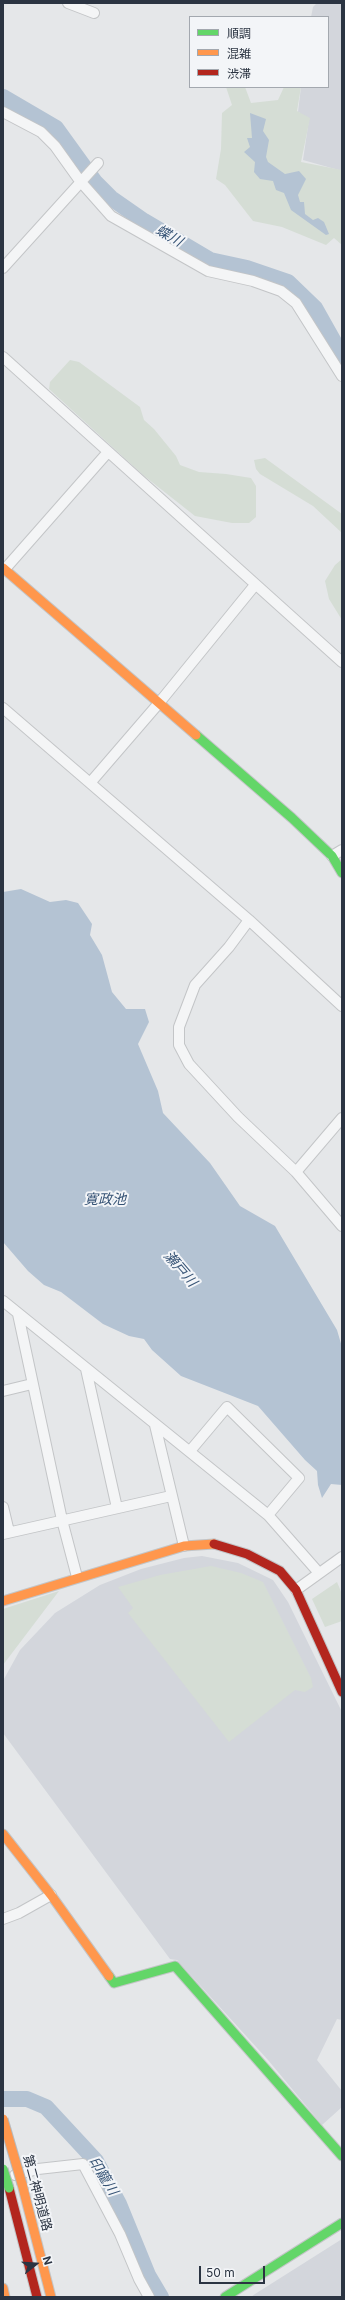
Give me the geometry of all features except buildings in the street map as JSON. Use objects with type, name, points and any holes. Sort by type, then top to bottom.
[{"type":"main road","points":[[4,569],[292,818],[332,856],[342,873]]},
{"type":"main road","points":[[3,1601],[77,1577],[184,1546],[216,1544],[247,1554],[280,1571],[296,1590],[342,1692]]},
{"type":"main road","points":[[3,1834],[51,1895],[114,1983],[175,1966],[342,2156]]},
{"type":"main road","name":"第二神明道路","points":[[3,2119],[22,2184],[51,2297]]},
{"type":"main road","name":"第二神明道路","points":[[3,2169],[37,2297]]},
{"type":"main road","points":[[225,2297],[342,2223]]},
{"type":"main road","points":[[3,2288],[5,2297]]},
{"type":"street","points":[[68,3],[94,13]]},
{"type":"street","points":[[3,112],[41,132],[55,146],[80,181],[111,216],[164,248],[208,272],[253,281],[281,291],[296,303],[342,376]]},
{"type":"street","points":[[3,268],[80,181],[98,163]]},
{"type":"street","points":[[3,356],[342,662]]},
{"type":"street","points":[[4,569],[108,452]]},
{"type":"street","points":[[90,783],[159,703],[255,585]]},
{"type":"street","points":[[3,708],[248,920],[342,1006]]},
{"type":"street","points":[[332,856],[342,850]]},
{"type":"street","points":[[248,920],[229,947],[195,986],[179,1027],[179,1045],[189,1064],[238,1118],[296,1172],[342,1226]]},
{"type":"street","points":[[296,1172],[342,1118]]},
{"type":"street","points":[[3,1301],[268,1515],[319,1573]]},
{"type":"street","points":[[18,1314],[62,1520],[77,1577]]},
{"type":"street","points":[[86,1369],[117,1508]]},
{"type":"street","points":[[3,1391],[32,1384]]},
{"type":"street","points":[[190,1452],[227,1407],[300,1478],[268,1515]]},
{"type":"street","points":[[155,1425],[184,1546]]},
{"type":"street","points":[[3,1507],[6,1533],[171,1496]]},
{"type":"street","points":[[296,1590],[342,1557]]},
{"type":"street","points":[[3,1919],[19,1913],[51,1895]]},
{"type":"street","points":[[3,2179],[38,2169],[83,2164],[120,2234],[139,2280],[149,2297]]},
{"type":"shaded area","points":[[317,3],[342,3],[342,171],[303,160],[309,119],[298,112],[301,88],[329,88],[329,16],[311,16],[313,7]]},
{"type":"shaded area","points":[[226,88],[245,88],[251,103],[278,100],[284,88],[301,88],[297,111],[310,118],[301,162],[342,170],[342,245],[334,238],[326,245],[282,227],[253,221],[225,185],[216,179],[221,149],[222,113],[232,105]]},
{"type":"shaded area","points":[[70,360],[79,362],[140,407],[144,420],[154,429],[176,456],[180,465],[199,472],[251,478],[256,486],[256,517],[249,523],[232,523],[195,516],[143,475],[49,389],[50,382]]},
{"type":"shaded area","points":[[265,458],[342,514],[342,533],[313,506],[260,474],[256,469],[254,460]]},
{"type":"shaded area","points":[[342,559],[342,620],[329,599],[325,581],[335,565]]},
{"type":"shaded area","points":[[202,1556],[238,1563],[273,1580],[288,1602],[342,1712],[342,2020],[337,2019],[317,2060],[342,2091],[342,2107],[322,2125],[268,2060],[177,1960],[170,1959],[3,1733],[4,1679],[20,1650],[55,1613],[100,1585],[141,1569],[184,1558]]},
{"type":"shaded area","points":[[211,1566],[241,1573],[263,1582],[311,1678],[313,1687],[305,1692],[295,1690],[229,1742],[128,1613],[133,1608],[118,1587],[160,1575]]},
{"type":"shaded area","points":[[337,1582],[342,1594],[342,1621],[325,1627],[312,1599]]},
{"type":"shaded area","points":[[59,1591],[3,1665],[3,1609]]},
{"type":"shaded area","points":[[342,2239],[342,2297],[251,2297],[255,2294]]},
{"type":"water","points":[[250,113],[266,119],[263,131],[269,140],[266,157],[268,162],[285,174],[299,171],[306,179],[298,195],[300,202],[304,202],[305,214],[313,220],[318,218],[324,222],[329,234],[326,235],[291,210],[284,193],[276,190],[273,181],[260,179],[254,172],[255,162],[244,152],[250,147],[247,138],[252,138]]},
{"type":"water","name":"寛政池","points":[[21,889],[50,902],[66,900],[78,903],[92,924],[90,935],[102,955],[112,992],[126,1009],[145,1009],[149,1022],[138,1044],[158,1091],[163,1113],[210,1163],[240,1206],[275,1226],[337,1330],[342,1347],[342,1485],[331,1484],[322,1498],[318,1485],[317,1471],[305,1460],[258,1406],[181,1376],[152,1350],[144,1339],[129,1336],[103,1324],[61,1292],[44,1285],[28,1271],[3,1242],[3,892]]},
{"type":"waterway","name":"蝶川","points":[[3,97],[56,128],[95,182],[111,198],[144,221],[210,260],[247,268],[288,282],[315,308],[342,356]]},
{"type":"waterway","name":"印籠川","points":[[3,2099],[27,2099],[46,2107],[96,2161],[119,2204],[148,2275],[161,2297]]},
{"type":"traffic: fast","points":[[196,735],[292,818],[332,856],[342,873]]},
{"type":"traffic: fast","points":[[109,1976],[114,1983],[175,1966],[342,2156]]},
{"type":"traffic: fast","points":[[3,2169],[9,2188]]},
{"type":"traffic: fast","points":[[225,2297],[342,2223]]},
{"type":"traffic: slow","points":[[3,568],[196,735]]},
{"type":"traffic: slow","points":[[3,1601],[184,1546],[214,1544]]},
{"type":"traffic: slow","points":[[3,1834],[51,1895],[109,1976]]},
{"type":"traffic: slow","points":[[3,2119],[22,2184]]},
{"type":"traffic: slow","points":[[22,2184],[51,2297]]},
{"type":"traffic: slow","points":[[3,2288],[5,2297]]},
{"type":"traffic: jam","points":[[214,1544],[247,1554],[280,1571],[296,1590],[342,1692]]},
{"type":"traffic: jam","points":[[9,2188],[37,2297]]},
{"type":"water label","name":"瀬戸川","points":[[180,1269]]}]
